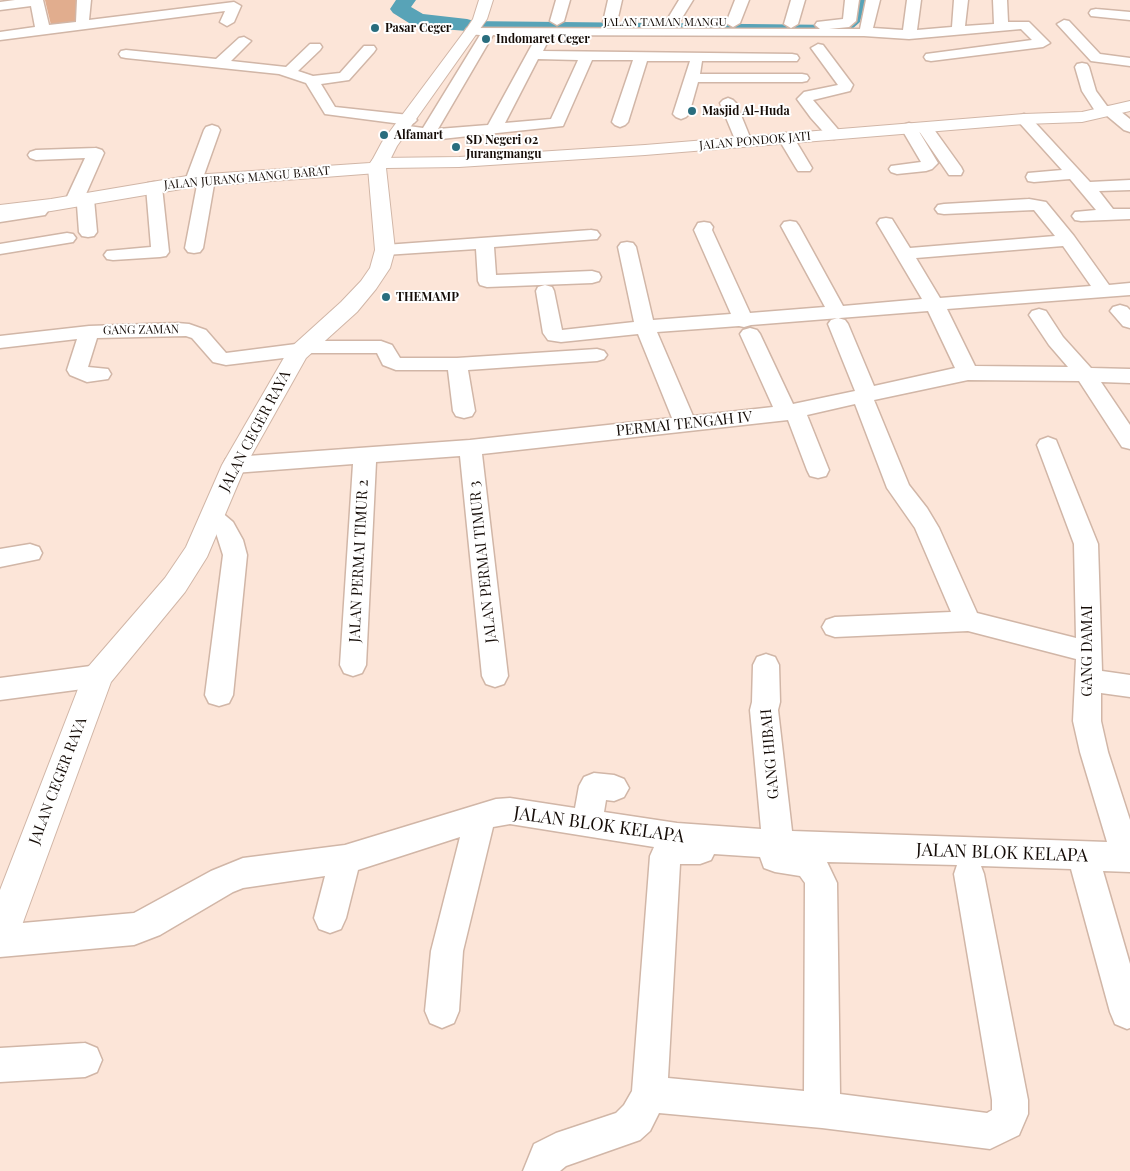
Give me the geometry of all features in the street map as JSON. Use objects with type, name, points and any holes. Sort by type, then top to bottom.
[{"type":"main road","points":[[378,166],[388,146],[478,26],[486,0]]},
{"type":"main road","name":"JALAN PONDOK JATI","points":[[378,166],[744,142],[1024,119],[1088,116],[1130,106]]},
{"type":"main road","name":"JALAN JURANG MANGU BARAT","points":[[0,211],[78,202],[200,180],[378,166]]},
{"type":"main road","name":"JALAN CEGER RAYA","points":[[0,936],[6,905],[98,676],[176,585],[198,550],[234,466],[298,353],[350,307],[369,285],[380,268],[385,250],[378,166]]},
{"type":"street","points":[[82,25],[84,0]]},
{"type":"street","points":[[494,129],[533,55],[551,26],[563,0]]},
{"type":"street","points":[[610,22],[615,0]]},
{"type":"street","points":[[674,0],[686,0]]},
{"type":"street","points":[[672,23],[686,0]]},
{"type":"street","points":[[733,23],[742,0]]},
{"type":"street","points":[[791,24],[798,0]]},
{"type":"street","name":"JALAN TAMAN MANGU","points":[[551,26],[610,22],[839,24],[849,21],[852,0]]},
{"type":"street","points":[[864,32],[873,0]]},
{"type":"street","points":[[909,35],[914,0]]},
{"type":"street","points":[[958,31],[961,0]]},
{"type":"street","points":[[1000,0],[1001,28]]},
{"type":"street","points":[[0,6],[36,1],[43,30]]},
{"type":"street","points":[[0,36],[238,3]]},
{"type":"street","points":[[227,22],[238,3]]},
{"type":"street","points":[[1130,16],[1097,20],[1130,29]]},
{"type":"street","points":[[1064,24],[1096,58],[1130,62]]},
{"type":"street","points":[[429,131],[478,26],[551,26],[696,34],[864,32],[909,35],[1025,25],[1043,44],[931,57]]},
{"type":"street","points":[[681,114],[698,57],[696,34]]},
{"type":"street","points":[[219,64],[244,41]]},
{"type":"street","points":[[290,71],[314,47]]},
{"type":"street","points":[[126,54],[290,71],[312,80],[344,77],[369,48]]},
{"type":"street","points":[[818,48],[846,84],[845,88],[809,95],[805,99],[816,115],[834,134]]},
{"type":"street","points":[[533,55],[792,58]]},
{"type":"street","points":[[312,80],[330,111],[405,125],[429,131],[433,134],[440,134],[557,123],[587,56]]},
{"type":"street","points":[[620,122],[642,57]]},
{"type":"street","points":[[1082,67],[1089,91],[1106,111],[1130,127]]},
{"type":"street","points":[[691,78],[802,78]]},
{"type":"street","points":[[728,103],[744,142]]},
{"type":"street","points":[[1024,119],[1081,180],[1108,214]]},
{"type":"street","points":[[897,169],[926,166],[930,163],[917,128]]},
{"type":"street","points":[[917,128],[955,171]]},
{"type":"street","points":[[194,248],[200,180],[212,130]]},
{"type":"street","points":[[786,138],[804,168]]},
{"type":"street","points":[[36,154],[96,152],[78,202],[88,232]]},
{"type":"street","points":[[1034,177],[1130,185]]},
{"type":"street","points":[[113,255],[160,252],[154,187]]},
{"type":"street","points":[[0,217],[78,202]]},
{"type":"street","points":[[944,209],[1036,204],[1040,206],[1068,240],[1104,291]]},
{"type":"street","points":[[1081,216],[1130,214]]},
{"type":"street","points":[[886,223],[935,305],[968,374]]},
{"type":"street","points":[[790,226],[837,318],[898,488],[919,514],[927,528],[968,621]]},
{"type":"street","points":[[704,227],[703,230],[747,327],[791,412],[818,470]]},
{"type":"street","points":[[0,249],[67,238]]},
{"type":"street","points":[[903,254],[1068,240]]},
{"type":"street","points":[[385,250],[485,243],[581,257],[487,281],[485,243]]},
{"type":"street","points":[[627,247],[648,333],[686,424]]},
{"type":"street","points":[[545,291],[553,333],[557,336],[747,327],[837,318],[935,305],[1130,289]]},
{"type":"street","points":[[1039,315],[1056,341],[1085,374],[1130,442]]},
{"type":"street","name":"GANG ZAMAN","points":[[0,342],[89,332],[188,330],[198,334],[216,355],[226,359],[380,347],[396,364],[457,364],[597,355]]},
{"type":"street","points":[[89,332],[77,370],[87,375],[101,374]]},
{"type":"street","points":[[457,364],[464,411]]},
{"type":"street","name":"PERMAI TENGAH IV","points":[[234,466],[470,448],[791,412],[949,376],[968,374],[1002,372],[1130,376]]},
{"type":"street","name":"GANG DAMAI","points":[[1048,445],[1086,544],[1089,652],[1086,712],[1089,734],[1129,858]]},
{"type":"street","name":"JALAN PERMAI TIMUR 3","points":[[470,448],[495,676]]},
{"type":"street","name":"JALAN PERMAI TIMUR 2","points":[[353,665],[365,456]]},
{"type":"street","points":[[212,517],[225,528],[235,555],[219,694]]},
{"type":"street","points":[[0,558],[30,553]]},
{"type":"street","points":[[835,627],[968,621],[1089,652]]},
{"type":"street","name":"GANG HIBAH","points":[[766,665],[766,702],[764,710],[778,844]]},
{"type":"street","points":[[0,689],[98,676]]},
{"type":"street","points":[[1088,680],[1130,686]]},
{"type":"street","points":[[587,823],[594,786],[614,788]]},
{"type":"street","name":"JALAN BLOK KELAPA","points":[[0,941],[134,929],[149,924],[222,881],[243,873],[345,859],[496,812],[510,811],[677,837],[842,848],[1129,858]]},
{"type":"street","points":[[442,1011],[447,951],[457,904],[480,817]]},
{"type":"street","points":[[541,1171],[547,1157],[556,1152],[627,1127],[637,1118],[649,1094],[663,867],[665,856],[673,850],[684,848],[795,860],[808,863],[815,870],[821,883],[822,1110]]},
{"type":"street","points":[[1083,855],[1127,1012]]},
{"type":"street","points":[[330,918],[345,859]]},
{"type":"street","points":[[649,1094],[822,1110],[990,1131],[1006,1122],[1010,1114],[1010,1100],[969,874]]},
{"type":"street","points":[[0,1065],[85,1060]]},
{"type":"shaded area","points":[[45,0],[84,0],[82,25],[52,29]]},
{"type":"waterway","points":[[406,0],[400,9],[416,19],[467,25]]},
{"type":"waterway","points":[[467,25],[840,29],[846,28],[854,22],[860,0]]},
{"type":"place","name":"Pasar Ceger","points":[[375,28]]},
{"type":"place","name":"Indomaret Ceger","points":[[486,39]]},
{"type":"place","name":"Masjid Al-Huda","points":[[692,111]]},
{"type":"place","name":"Alfamart","points":[[384,135]]},
{"type":"place","name":"SD Negeri 02 Jurangmangu","points":[[456,147]]},
{"type":"place","name":"THEMAMP","points":[[386,297]]}]
